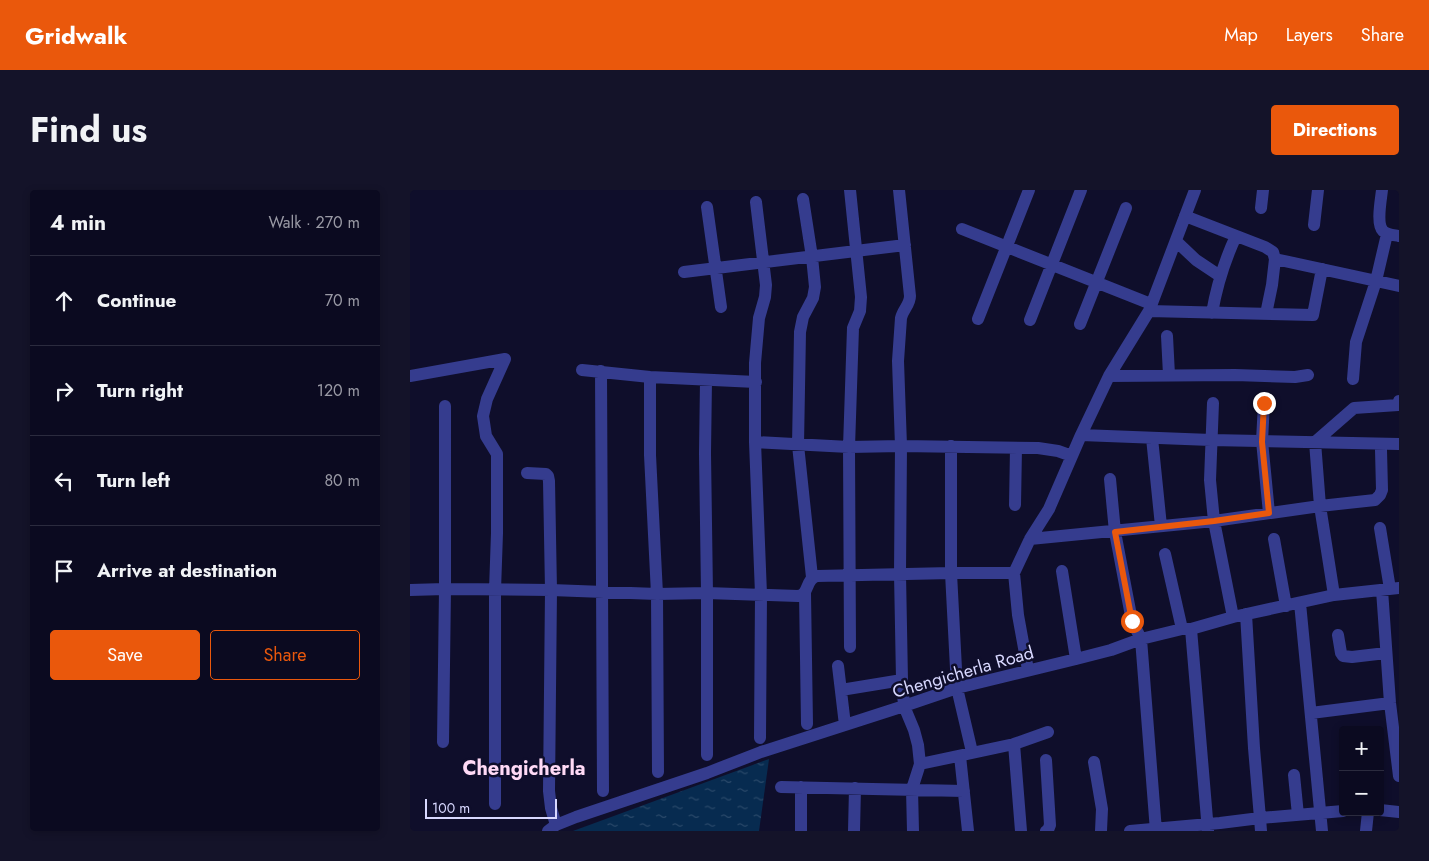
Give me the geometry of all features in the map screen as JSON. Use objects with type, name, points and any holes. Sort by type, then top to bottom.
[{"type":"street","points":[[850,190],[862,298],[860,310],[853,328],[849,447],[850,647]]},
{"type":"street","points":[[899,190],[910,300],[900,318],[898,361],[901,446],[900,574],[902,680],[904,706],[914,730],[920,764],[912,789],[913,831]]},
{"type":"street","points":[[978,319],[1029,190]]},
{"type":"street","points":[[1030,320],[1081,190]]},
{"type":"street","points":[[1028,670],[1018,616],[1014,573],[1030,539],[1049,509],[1081,435],[1110,376],[1150,308],[1195,190]]},
{"type":"street","points":[[1261,208],[1263,190]]},
{"type":"street","points":[[1314,225],[1318,190]]},
{"type":"street","points":[[1353,379],[1356,342],[1393,235],[1383,230],[1379,225],[1382,190]]},
{"type":"street","points":[[410,590],[551,590],[802,596],[812,577],[798,444],[800,332],[803,317],[813,298],[815,287],[803,199]]},
{"type":"street","points":[[756,202],[765,262],[766,284],[758,330],[755,363],[755,442],[761,594],[760,738]]},
{"type":"street","points":[[707,208],[721,306]]},
{"type":"street","points":[[1080,324],[1126,208]]},
{"type":"street","points":[[1185,216],[1265,246],[1273,252],[1275,259],[1266,314]]},
{"type":"street","points":[[962,229],[1096,283],[1150,308],[1212,313],[1313,315],[1322,269]]},
{"type":"street","points":[[1212,313],[1220,276],[1236,236]]},
{"type":"street","points":[[1176,241],[1196,260],[1220,276]]},
{"type":"street","points":[[684,272],[905,245]]},
{"type":"street","points":[[1275,259],[1399,286]]},
{"type":"street","points":[[1167,336],[1169,375]]},
{"type":"street","points":[[410,376],[505,359],[484,408],[483,416],[486,436],[497,454],[495,804]]},
{"type":"street","points":[[582,370],[756,382]]},
{"type":"street","points":[[602,371],[602,791]]},
{"type":"street","points":[[1110,376],[1235,375],[1295,377],[1308,375]]},
{"type":"street","points":[[650,376],[650,455],[657,594],[658,772]]},
{"type":"street","points":[[706,380],[704,453],[707,593],[707,755]]},
{"type":"street","points":[[1315,442],[1354,408],[1398,405],[1399,401]]},
{"type":"street","points":[[1213,403],[1210,480],[1214,521],[1239,616],[1261,831]]},
{"type":"street","points":[[1264,403],[1262,442],[1269,513]]},
{"type":"street","points":[[443,742],[445,406]]},
{"type":"street","points":[[1081,435],[1262,442],[1399,444]]},
{"type":"street","points":[[1152,438],[1161,526]]},
{"type":"street","points":[[755,442],[849,447],[951,446],[1038,448],[1058,450],[1072,456]]},
{"type":"street","points":[[1315,442],[1320,506],[1334,595]]},
{"type":"street","points":[[951,446],[951,573],[957,688],[966,754],[964,791],[968,831]]},
{"type":"street","points":[[1015,505],[1016,448]]},
{"type":"street","points":[[1030,539],[1214,521],[1371,501],[1378,497],[1382,490],[1381,450]]},
{"type":"street","points":[[527,473],[541,473],[548,476],[551,590],[550,791],[552,828]]},
{"type":"street","points":[[1110,479],[1115,532],[1132,621],[1141,639],[1156,830]]},
{"type":"street","points":[[1380,528],[1390,589],[1386,653],[1390,703],[1396,727],[1399,776]]},
{"type":"street","points":[[1274,539],[1286,606]]},
{"type":"street","points":[[1165,554],[1186,629],[1207,828]]},
{"type":"street","points":[[1062,571],[1076,659]]},
{"type":"street","points":[[812,577],[1014,573]]},
{"type":"street","name":"Chengicherla Road","points":[[552,828],[576,817],[707,773],[761,752],[957,688],[1111,650],[1141,639],[1239,616],[1334,595],[1390,589]]},
{"type":"street","points":[[805,592],[807,724]]},
{"type":"street","points":[[1300,603],[1322,831]]},
{"type":"street","points":[[1338,635],[1340,653],[1343,656],[1352,657],[1386,653]]},
{"type":"street","points":[[838,666],[845,725]]},
{"type":"street","points":[[841,690],[902,680]]},
{"type":"street","points":[[1311,713],[1390,703]]},
{"type":"street","points":[[920,764],[1014,744],[1048,732]]},
{"type":"street","points":[[1014,744],[1021,831]]},
{"type":"street","points":[[1046,760],[1050,825],[1046,831]]},
{"type":"street","points":[[1094,762],[1102,810],[1101,831]]},
{"type":"street","points":[[1294,775],[1298,815]]},
{"type":"street","points":[[781,787],[964,791]]},
{"type":"street","points":[[801,787],[801,831]]},
{"type":"street","points":[[854,831],[855,788]]},
{"type":"street","points":[[1384,810],[1399,812]]},
{"type":"street","points":[[1130,831],[1207,828],[1260,818],[1339,811]]},
{"type":"street","points":[[1366,831],[1368,816]]},
{"type":"water","points":[[769,759],[759,831],[573,831]]},
{"type":"district","name":"Chengicherla","points":[[524,768]]},
{"type":"route","points":[[1132,621],[1115,532],[1269,513],[1262,442],[1264,403]]}]
